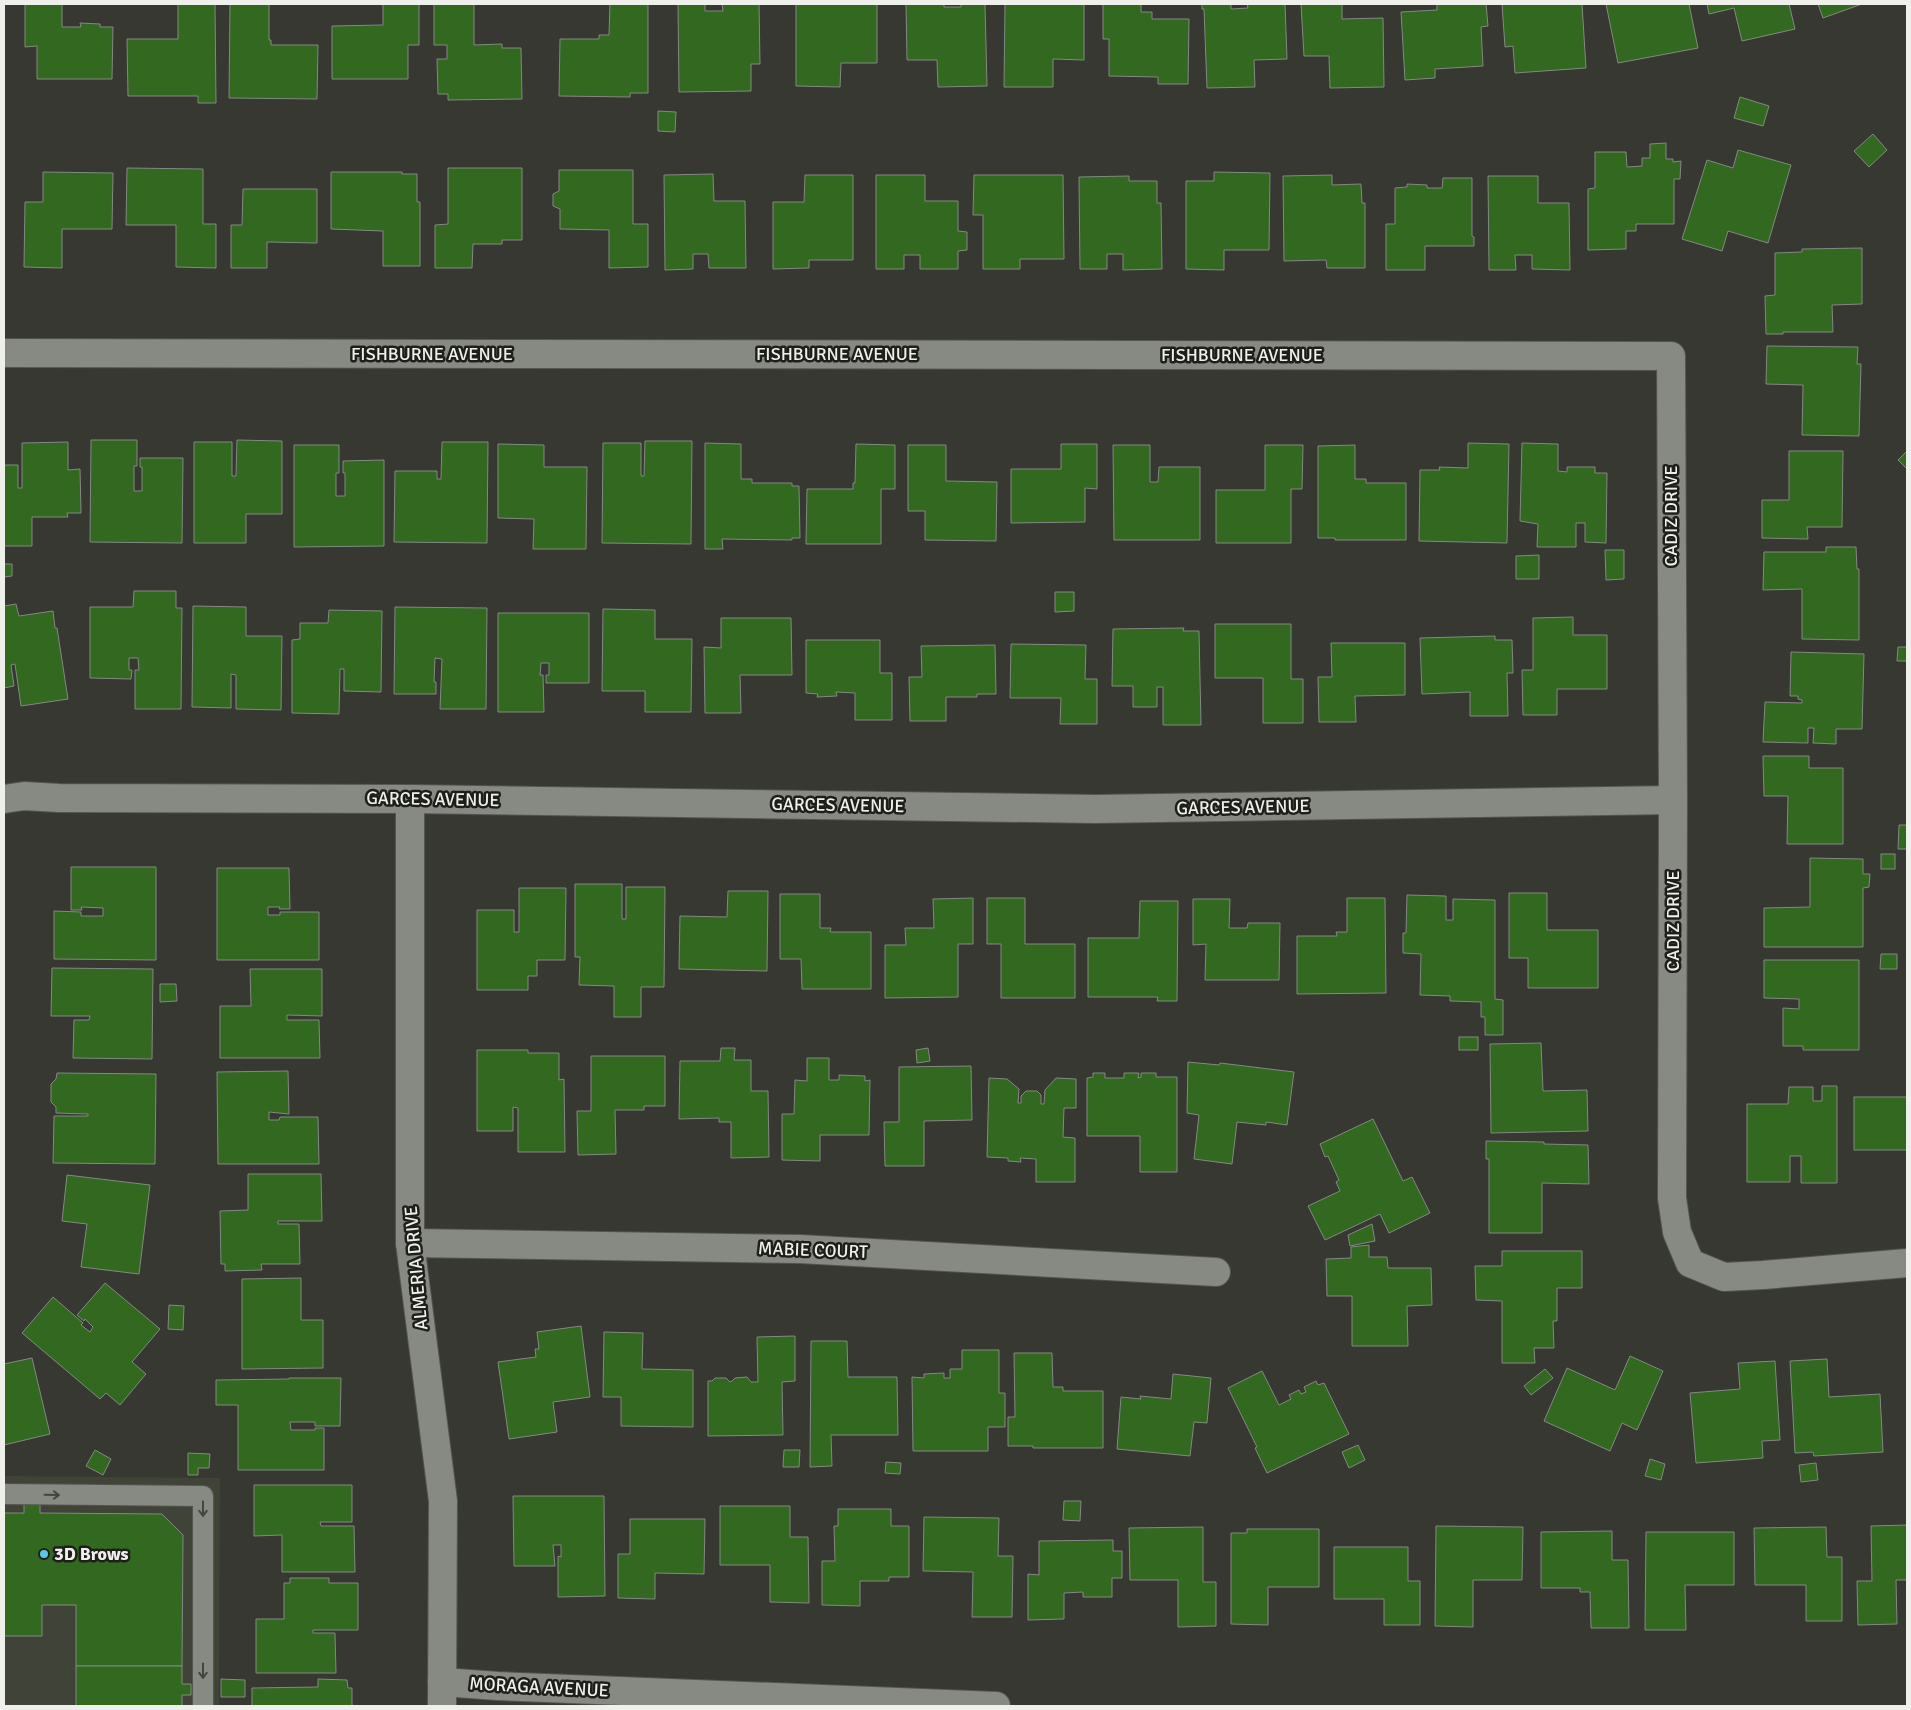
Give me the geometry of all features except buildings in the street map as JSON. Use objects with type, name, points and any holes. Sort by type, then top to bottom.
[{"type":"street","name":"FISHBURNE AVENUE","points":[[4,353],[1670,356]]},
{"type":"street","name":"CADIZ DRIVE","points":[[1670,356],[1673,800],[1672,1198],[1677,1232],[1690,1263],[1724,1277],[1907,1263]]},
{"type":"street","name":"GARCES AVENUE","points":[[4,799],[24,796],[59,798],[410,799],[1095,810],[1673,800]]},
{"type":"street","name":"ALMERIA DRIVE","points":[[410,799],[410,1243],[443,1501],[442,1694]]},
{"type":"street","name":"MABIE COURT","points":[[410,1243],[800,1249],[1216,1272]]},
{"type":"street","name":"MORAGA AVENUE","points":[[442,1694],[498,1686],[996,1706]]},
{"type":"lane","points":[[4,1494],[203,1496],[202,1706]]},
{"type":"shaded area","points":[[4,1476],[220,1478],[219,1706],[4,1706]]},
{"type":"place","name":"3D Brows","points":[[44,1554]]}]
